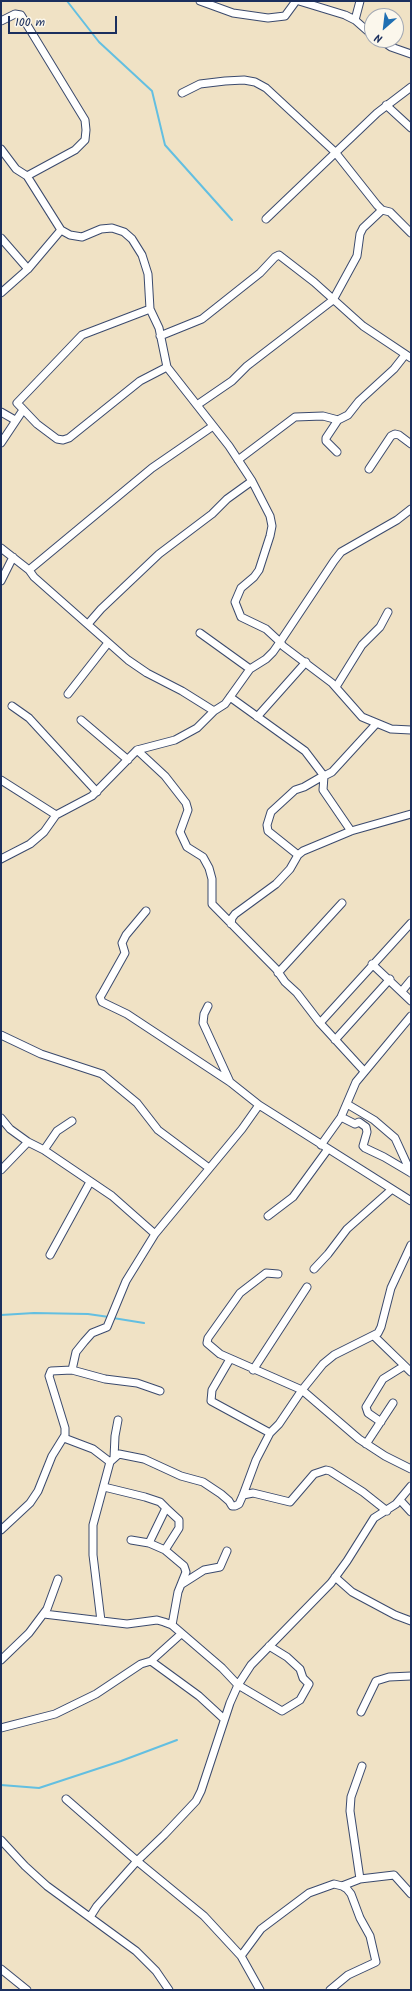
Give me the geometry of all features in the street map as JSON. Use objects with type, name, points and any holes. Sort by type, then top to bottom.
[{"type":"street","points":[[200,1],[233,13],[268,18],[285,16],[296,1]]},
{"type":"street","points":[[299,1],[341,14],[355,20],[364,28]]},
{"type":"street","points":[[355,20],[360,1]]},
{"type":"street","points":[[1,21],[15,14],[21,15],[84,120],[86,130],[85,140],[75,150],[27,176]]},
{"type":"street","points":[[394,48],[411,54]]},
{"type":"street","points":[[182,93],[200,84],[238,80],[255,82],[266,88],[335,152],[382,210],[390,212],[411,233]]},
{"type":"street","points":[[266,219],[386,105],[411,87]]},
{"type":"street","points":[[386,105],[411,128]]},
{"type":"street","points":[[1,149],[16,170],[27,176],[61,230],[70,235],[82,237],[101,229],[112,228],[124,232],[132,239],[142,255],[146,266],[150,309],[156,320],[166,367],[229,446],[252,481],[270,516],[272,526],[270,536],[259,570],[254,577],[241,588],[235,602],[241,617],[266,629],[283,646],[306,662],[336,687],[362,717],[391,729],[411,730]]},
{"type":"street","points":[[197,405],[232,381],[247,366],[333,300],[357,256],[360,234],[363,228],[382,210]]},
{"type":"street","points":[[1,293],[28,269],[61,230]]},
{"type":"street","points":[[1,238],[28,269]]},
{"type":"street","points":[[160,336],[202,319],[260,273],[275,257],[279,255],[314,282],[363,326],[408,357],[359,401],[348,416],[338,420],[326,438],[326,441],[337,452]]},
{"type":"street","points":[[150,309],[82,335],[17,403],[36,424],[57,439],[63,440],[69,438],[140,381],[166,367]]},
{"type":"street","points":[[1,443],[23,410]]},
{"type":"street","points":[[1,412],[15,420]]},
{"type":"street","points":[[238,460],[295,417],[323,416],[338,420]]},
{"type":"street","points":[[29,570],[54,547],[131,486],[156,464],[213,426]]},
{"type":"street","points":[[369,469],[391,436],[395,434],[399,435],[411,444]]},
{"type":"street","points":[[88,624],[101,609],[159,554],[212,514],[226,499],[252,481]]},
{"type":"street","points":[[1,859],[30,844],[44,832],[56,815],[86,800],[97,792],[138,750],[188,734],[198,728],[214,711],[225,704],[250,669],[266,659],[273,652],[341,552],[397,520],[411,509]]},
{"type":"street","points":[[1,548],[29,570],[128,660],[147,673],[182,691],[214,711]]},
{"type":"street","points":[[1,582],[13,557]]},
{"type":"street","points":[[336,687],[362,645],[380,627],[388,612]]},
{"type":"street","points":[[200,633],[250,669]]},
{"type":"street","points":[[68,694],[108,643]]},
{"type":"street","points":[[257,717],[306,662]]},
{"type":"street","points":[[230,697],[305,752],[324,776],[323,790],[351,831]]},
{"type":"street","points":[[12,706],[28,718],[97,792]]},
{"type":"street","points":[[81,720],[128,760]]},
{"type":"street","points":[[298,855],[268,831],[267,825],[271,812],[295,790],[304,787],[332,772],[376,724]]},
{"type":"street","points":[[138,750],[166,776],[186,803],[188,810],[180,832],[182,840],[186,847],[203,857],[209,868],[212,880],[212,904],[278,973],[320,1023],[364,1071]]},
{"type":"street","points":[[1,780],[56,815]]},
{"type":"street","points":[[231,924],[232,918],[235,914],[276,884],[290,869],[298,855],[303,851],[351,831],[411,814]]},
{"type":"street","points":[[278,973],[342,903]]},
{"type":"street","points":[[146,911],[126,935],[122,943],[125,953],[102,994],[101,1000],[107,1005],[127,1014],[230,1082],[259,1105],[293,1125],[391,1190],[411,1201]]},
{"type":"street","points":[[320,1023],[372,964],[411,923]]},
{"type":"street","points":[[372,964],[411,1001]]},
{"type":"street","points":[[335,1040],[390,980]]},
{"type":"street","points":[[402,991],[411,980]]},
{"type":"street","points":[[208,1006],[204,1014],[203,1023],[230,1082]]},
{"type":"street","points":[[268,1216],[293,1197],[341,1117],[352,1088],[364,1071],[411,1016]]},
{"type":"street","points":[[1,1035],[41,1054],[102,1074],[137,1103],[158,1130],[208,1168]]},
{"type":"street","points":[[347,1104],[374,1120],[395,1138],[411,1173]]},
{"type":"street","points":[[72,1370],[76,1352],[84,1342],[92,1334],[107,1327],[126,1281],[155,1234],[208,1168],[242,1129],[259,1105]]},
{"type":"street","points":[[341,1117],[355,1124],[359,1122],[366,1127],[367,1132],[363,1146],[365,1148],[411,1173]]},
{"type":"street","points":[[1,1118],[10,1129],[28,1142],[44,1150],[112,1196],[155,1234]]},
{"type":"street","points":[[44,1150],[57,1131],[72,1121]]},
{"type":"street","points":[[1,1170],[28,1142]]},
{"type":"street","points":[[50,1255],[90,1182]]},
{"type":"street","points":[[314,1269],[328,1254],[347,1229],[391,1190]]},
{"type":"street","points":[[112,1460],[121,1454],[144,1459],[181,1476],[203,1482],[221,1494],[232,1506],[239,1504],[244,1495],[256,1460],[270,1434],[279,1424],[302,1390],[323,1364],[334,1355],[374,1336],[381,1327],[391,1288],[411,1245]]},
{"type":"street","points":[[278,1274],[266,1273],[240,1293],[208,1338],[207,1343],[209,1347],[253,1370],[302,1390],[366,1444],[411,1469]]},
{"type":"street","points":[[253,1370],[307,1287]]},
{"type":"street","points":[[374,1336],[411,1372]]},
{"type":"street","points":[[230,1359],[212,1390],[211,1400],[270,1434]]},
{"type":"street","points":[[381,1422],[368,1413],[366,1407],[383,1379],[404,1366]]},
{"type":"street","points":[[1,1530],[30,1503],[38,1491],[52,1456],[64,1438],[65,1428],[49,1376],[53,1370],[72,1370],[105,1379],[137,1383],[160,1392]]},
{"type":"street","points":[[366,1444],[393,1403]]},
{"type":"street","points":[[101,1621],[97,1601],[92,1538],[93,1525],[112,1460],[118,1420]]},
{"type":"street","points":[[64,1438],[93,1449],[112,1460]]},
{"type":"street","points":[[244,1495],[253,1493],[290,1502],[314,1474],[326,1470],[363,1492],[387,1512]]},
{"type":"street","points":[[90,1918],[97,1906],[137,1861],[196,1801],[201,1791],[224,1719],[238,1685],[251,1664],[335,1577],[374,1518],[387,1512],[400,1500],[411,1486]]},
{"type":"street","points":[[104,1487],[160,1502],[179,1520],[179,1528],[165,1550]]},
{"type":"street","points":[[400,1500],[411,1512]]},
{"type":"street","points":[[149,1543],[166,1508]]},
{"type":"street","points":[[131,1540],[149,1543],[165,1550],[184,1566],[186,1572],[172,1626]]},
{"type":"street","points":[[182,1584],[204,1570],[220,1566],[227,1551]]},
{"type":"street","points":[[335,1577],[352,1592],[369,1602],[411,1621]]},
{"type":"street","points":[[1,1660],[29,1633],[44,1614],[58,1579]]},
{"type":"street","points":[[44,1614],[127,1624],[157,1620],[172,1626],[222,1668],[238,1685],[282,1711],[300,1700],[309,1684],[303,1678],[300,1669],[287,1657],[268,1646]]},
{"type":"street","points":[[1,1728],[55,1714],[96,1694],[141,1664],[151,1661],[181,1634]]},
{"type":"street","points":[[151,1661],[199,1696],[224,1719]]},
{"type":"street","points":[[361,1712],[376,1681],[389,1677],[411,1676]]},
{"type":"street","points":[[360,1878],[350,1811],[351,1797],[362,1766]]},
{"type":"street","points":[[66,1799],[137,1861],[204,1916],[241,1956],[257,1989]]},
{"type":"street","points":[[1,1840],[25,1866],[47,1886],[136,1951],[156,1972],[169,1990]]},
{"type":"street","points":[[342,1886],[360,1878],[394,1875],[411,1894]]},
{"type":"street","points":[[241,1956],[261,1929],[309,1893],[334,1884],[342,1886],[351,1894],[360,1918],[370,1936],[376,1962],[348,1975],[330,1990]]},
{"type":"street","points":[[1,1969],[27,1990]]},
{"type":"waterway","points":[[67,1],[99,42],[152,91],[165,145],[232,220]]},
{"type":"waterway","points":[[1,1315],[34,1313],[88,1314],[109,1317]]},
{"type":"waterway","points":[[113,1318],[144,1323]]},
{"type":"waterway","points":[[1,1785],[39,1788],[121,1761],[177,1740]]}]
